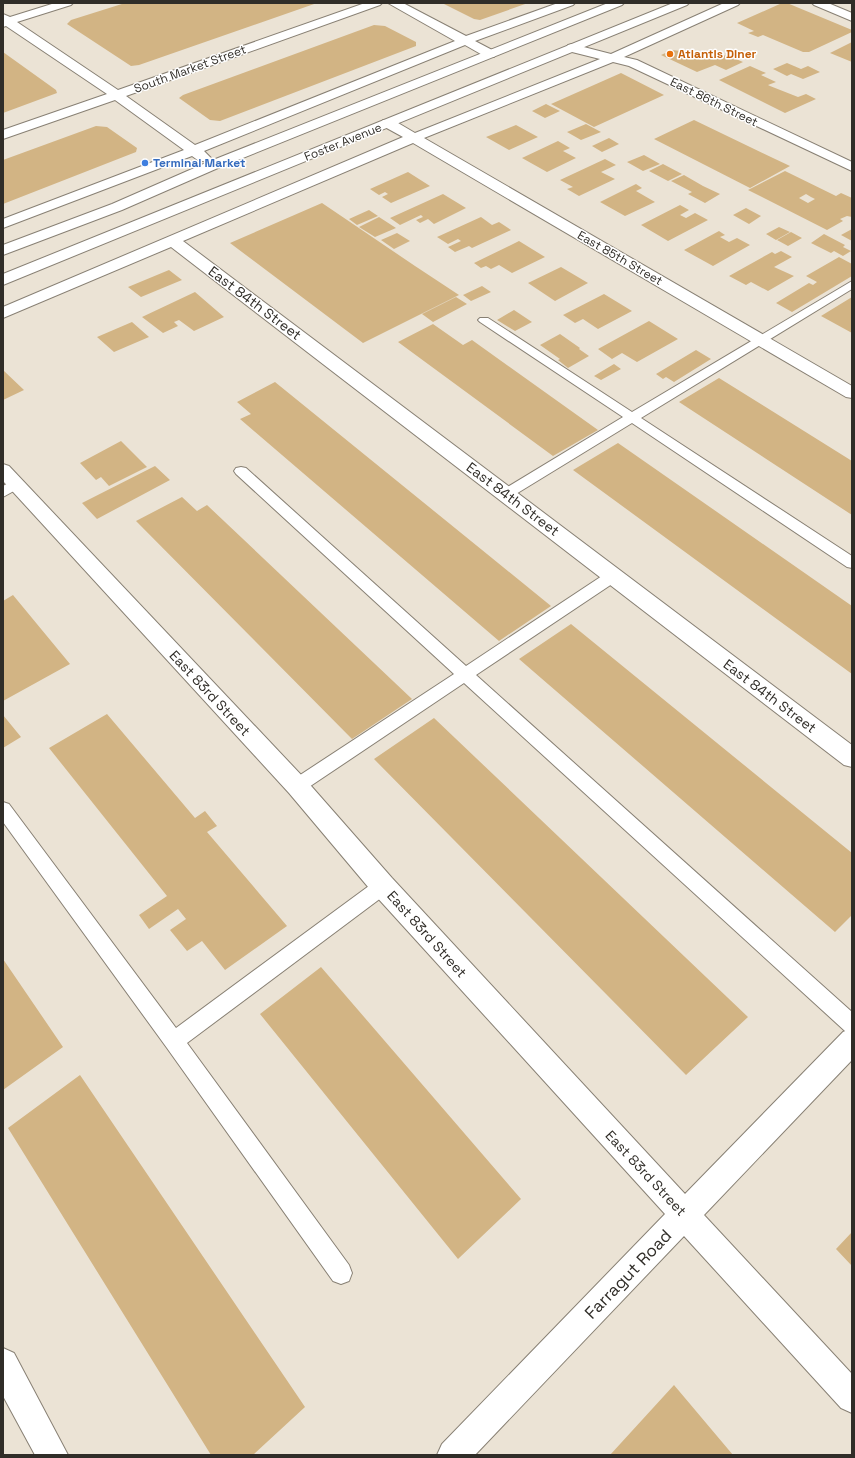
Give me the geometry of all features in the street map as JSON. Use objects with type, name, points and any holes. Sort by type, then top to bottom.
[{"type":"street","points":[[5,21],[68,3]]},
{"type":"street","name":"South Market Street","points":[[3,135],[376,3]]},
{"type":"street","points":[[394,3],[490,54]]},
{"type":"street","points":[[3,224],[194,151],[465,41],[569,3]]},
{"type":"street","name":"Foster Avenue","points":[[3,250],[117,207],[213,165],[618,3]]},
{"type":"street","name":"Foster Avenue","points":[[3,280],[682,3]]},
{"type":"street","points":[[3,313],[414,138],[612,58],[734,3]]},
{"type":"street","points":[[818,3],[852,17]]},
{"type":"street","points":[[5,21],[117,95],[213,165]]},
{"type":"street","name":"East 86th Street","points":[[572,48],[633,63],[852,167]]},
{"type":"street","name":"East 85th Street","points":[[388,123],[852,393]]},
{"type":"street","name":"East 84th Street","points":[[173,241],[852,758]]},
{"type":"street","name":"East 83rd Street","points":[[7,482],[297,786],[383,886],[852,1397]]},
{"type":"street","name":"Farragut Road","points":[[467,1450],[685,1216],[852,1041]]},
{"type":"street","points":[[3,1364],[52,1455]]},
{"type":"lane","points":[[506,494],[852,284]]},
{"type":"lane","points":[[484,320],[852,564]]},
{"type":"lane","points":[[241,471],[852,1025]]},
{"type":"lane","points":[[297,786],[613,576]]},
{"type":"lane","points":[[3,809],[174,1040],[341,1273]]},
{"type":"lane","points":[[174,1040],[383,886]]},
{"type":"building","points":[[125,3],[317,3],[139,65],[131,66],[67,24],[71,20]]},
{"type":"building","points":[[442,3],[528,3],[480,20],[474,19]]},
{"type":"building","points":[[782,3],[787,3],[852,30],[852,32],[809,52],[803,52],[763,35],[758,37],[748,33],[754,31],[737,23]]},
{"type":"building","points":[[374,25],[385,26],[416,42],[416,46],[220,121],[210,120],[179,98],[183,95]]},
{"type":"building","points":[[852,42],[852,62],[830,53]]},
{"type":"building","points":[[672,50],[729,56],[743,62],[726,70],[715,65],[697,72],[661,55]]},
{"type":"building","points":[[3,52],[56,90],[57,93],[3,113]]},
{"type":"building","points":[[787,63],[801,69],[808,66],[820,72],[803,79],[791,74],[787,76],[773,69]]},
{"type":"building","points":[[750,66],[766,73],[761,75],[776,82],[768,85],[770,86],[798,97],[806,94],[816,99],[785,113],[719,80]]},
{"type":"building","points":[[621,73],[664,95],[594,127],[551,104]]},
{"type":"building","points":[[546,104],[560,111],[545,118],[532,111]]},
{"type":"building","points":[[694,120],[790,166],[750,188],[654,139]]},
{"type":"building","points":[[586,124],[601,132],[581,140],[567,132]]},
{"type":"building","points":[[516,125],[538,137],[509,150],[486,137]]},
{"type":"building","points":[[96,126],[107,127],[137,148],[136,152],[3,204],[3,160]]},
{"type":"building","points":[[609,138],[619,144],[602,152],[592,146]]},
{"type":"building","points":[[558,141],[570,148],[563,151],[576,158],[547,172],[522,158]]},
{"type":"building","points":[[644,155],[660,164],[643,171],[627,162]]},
{"type":"building","points":[[605,159],[616,165],[601,172],[615,179],[579,196],[567,189],[573,187],[560,180]]},
{"type":"building","points":[[663,164],[682,174],[668,181],[649,171]]},
{"type":"building","points":[[785,171],[836,196],[841,193],[852,198],[852,217],[847,216],[840,219],[843,221],[827,230],[748,190]],"holes":[[[806,194],[815,199],[808,203],[799,198]]]},
{"type":"building","points":[[408,172],[430,186],[391,203],[382,197],[388,194],[385,192],[379,195],[370,189]]},
{"type":"building","points":[[684,175],[720,194],[705,203],[688,194],[692,192],[671,181]]},
{"type":"building","points":[[636,184],[642,188],[636,191],[655,202],[625,216],[600,202]]},
{"type":"building","points":[[443,194],[466,208],[434,224],[428,219],[420,223],[416,220],[423,217],[421,215],[400,225],[390,218]]},
{"type":"building","points":[[322,203],[459,295],[363,343],[230,243]]},
{"type":"building","points":[[680,205],[689,210],[680,215],[686,218],[695,213],[708,220],[668,241],[641,225]]},
{"type":"building","points":[[746,208],[761,216],[749,224],[733,215]]},
{"type":"building","points":[[369,210],[378,216],[357,225],[349,219]]},
{"type":"building","points":[[379,217],[396,228],[375,237],[359,227]]},
{"type":"building","points":[[481,217],[492,225],[499,222],[511,230],[472,248],[469,246],[455,252],[448,247],[461,241],[458,239],[448,244],[437,237]]},
{"type":"building","points":[[779,227],[790,232],[776,240],[766,234]]},
{"type":"building","points":[[852,229],[852,241],[841,235]]},
{"type":"building","points":[[719,231],[725,235],[720,237],[729,242],[737,238],[750,245],[713,266],[684,250]]},
{"type":"building","points":[[791,232],[802,238],[788,246],[777,240]]},
{"type":"building","points":[[397,233],[410,241],[394,249],[381,240]]},
{"type":"building","points":[[824,234],[845,245],[843,247],[851,251],[843,256],[834,251],[831,253],[811,243]]},
{"type":"building","points":[[519,241],[545,257],[512,273],[499,265],[491,269],[486,266],[481,268],[474,263]]},
{"type":"building","points":[[781,251],[792,257],[774,267],[794,276],[768,291],[751,282],[746,285],[729,276],[772,252],[775,254]]},
{"type":"building","points":[[839,257],[852,264],[852,276],[792,312],[776,303],[809,283],[813,285],[817,282],[806,276]]},
{"type":"building","points":[[561,267],[588,283],[555,301],[528,283]]},
{"type":"building","points":[[169,270],[182,280],[141,297],[128,287]]},
{"type":"building","points":[[482,286],[491,292],[471,301],[463,295]]},
{"type":"building","points":[[195,292],[224,317],[194,331],[179,320],[174,322],[178,326],[163,333],[142,317]]},
{"type":"building","points":[[604,294],[632,311],[598,329],[583,319],[575,323],[563,315]]},
{"type":"building","points":[[456,297],[467,304],[433,322],[422,314]]},
{"type":"building","points":[[852,297],[852,333],[821,316]]},
{"type":"building","points":[[514,310],[532,322],[515,331],[497,320]]},
{"type":"building","points":[[649,321],[678,339],[637,362],[622,353],[612,359],[598,349]]},
{"type":"building","points":[[132,322],[149,337],[114,352],[97,337]]},
{"type":"building","points":[[433,324],[463,345],[472,340],[598,430],[553,456],[398,342]]},
{"type":"building","points":[[560,334],[589,356],[568,368],[558,360],[560,359],[540,345]]},
{"type":"building","points":[[696,350],[711,359],[674,382],[666,377],[663,379],[656,374]]},
{"type":"building","points":[[614,364],[621,369],[601,380],[594,376]]},
{"type":"building","points":[[3,370],[24,390],[3,400]]},
{"type":"building","points":[[719,378],[852,461],[852,515],[679,402]]},
{"type":"building","points":[[275,382],[551,606],[499,641],[240,419],[251,414],[237,402]]},
{"type":"building","points":[[121,441],[147,467],[109,486],[101,477],[96,480],[80,463]]},
{"type":"building","points":[[618,443],[852,606],[852,674],[573,470]]},
{"type":"building","points":[[155,466],[170,480],[97,519],[82,503]]},
{"type":"building","points":[[182,497],[197,511],[207,505],[412,699],[352,739],[136,521]]},
{"type":"building","points":[[13,595],[70,664],[3,701],[3,601]]},
{"type":"building","points":[[571,624],[852,853],[852,915],[835,932],[519,659]]},
{"type":"building","points":[[107,714],[195,818],[205,811],[217,826],[207,832],[287,926],[225,970],[202,941],[187,951],[170,930],[186,919],[178,909],[149,929],[139,915],[167,896],[49,748]]},
{"type":"building","points":[[3,715],[21,737],[3,748]]},
{"type":"building","points":[[434,718],[748,1017],[686,1075],[374,759]]},
{"type":"building","points":[[3,959],[63,1047],[3,1090]]},
{"type":"building","points":[[321,967],[521,1199],[458,1259],[260,1014]]},
{"type":"building","points":[[80,1075],[305,1407],[253,1455],[211,1455],[8,1128]]},
{"type":"building","points":[[852,1232],[852,1266],[836,1249]]},
{"type":"building","points":[[674,1385],[733,1455],[610,1455]]},
{"type":"place","name":"Atlantis Diner","points":[[670,54]]},
{"type":"place","name":"Terminal Market","points":[[145,163]]}]
